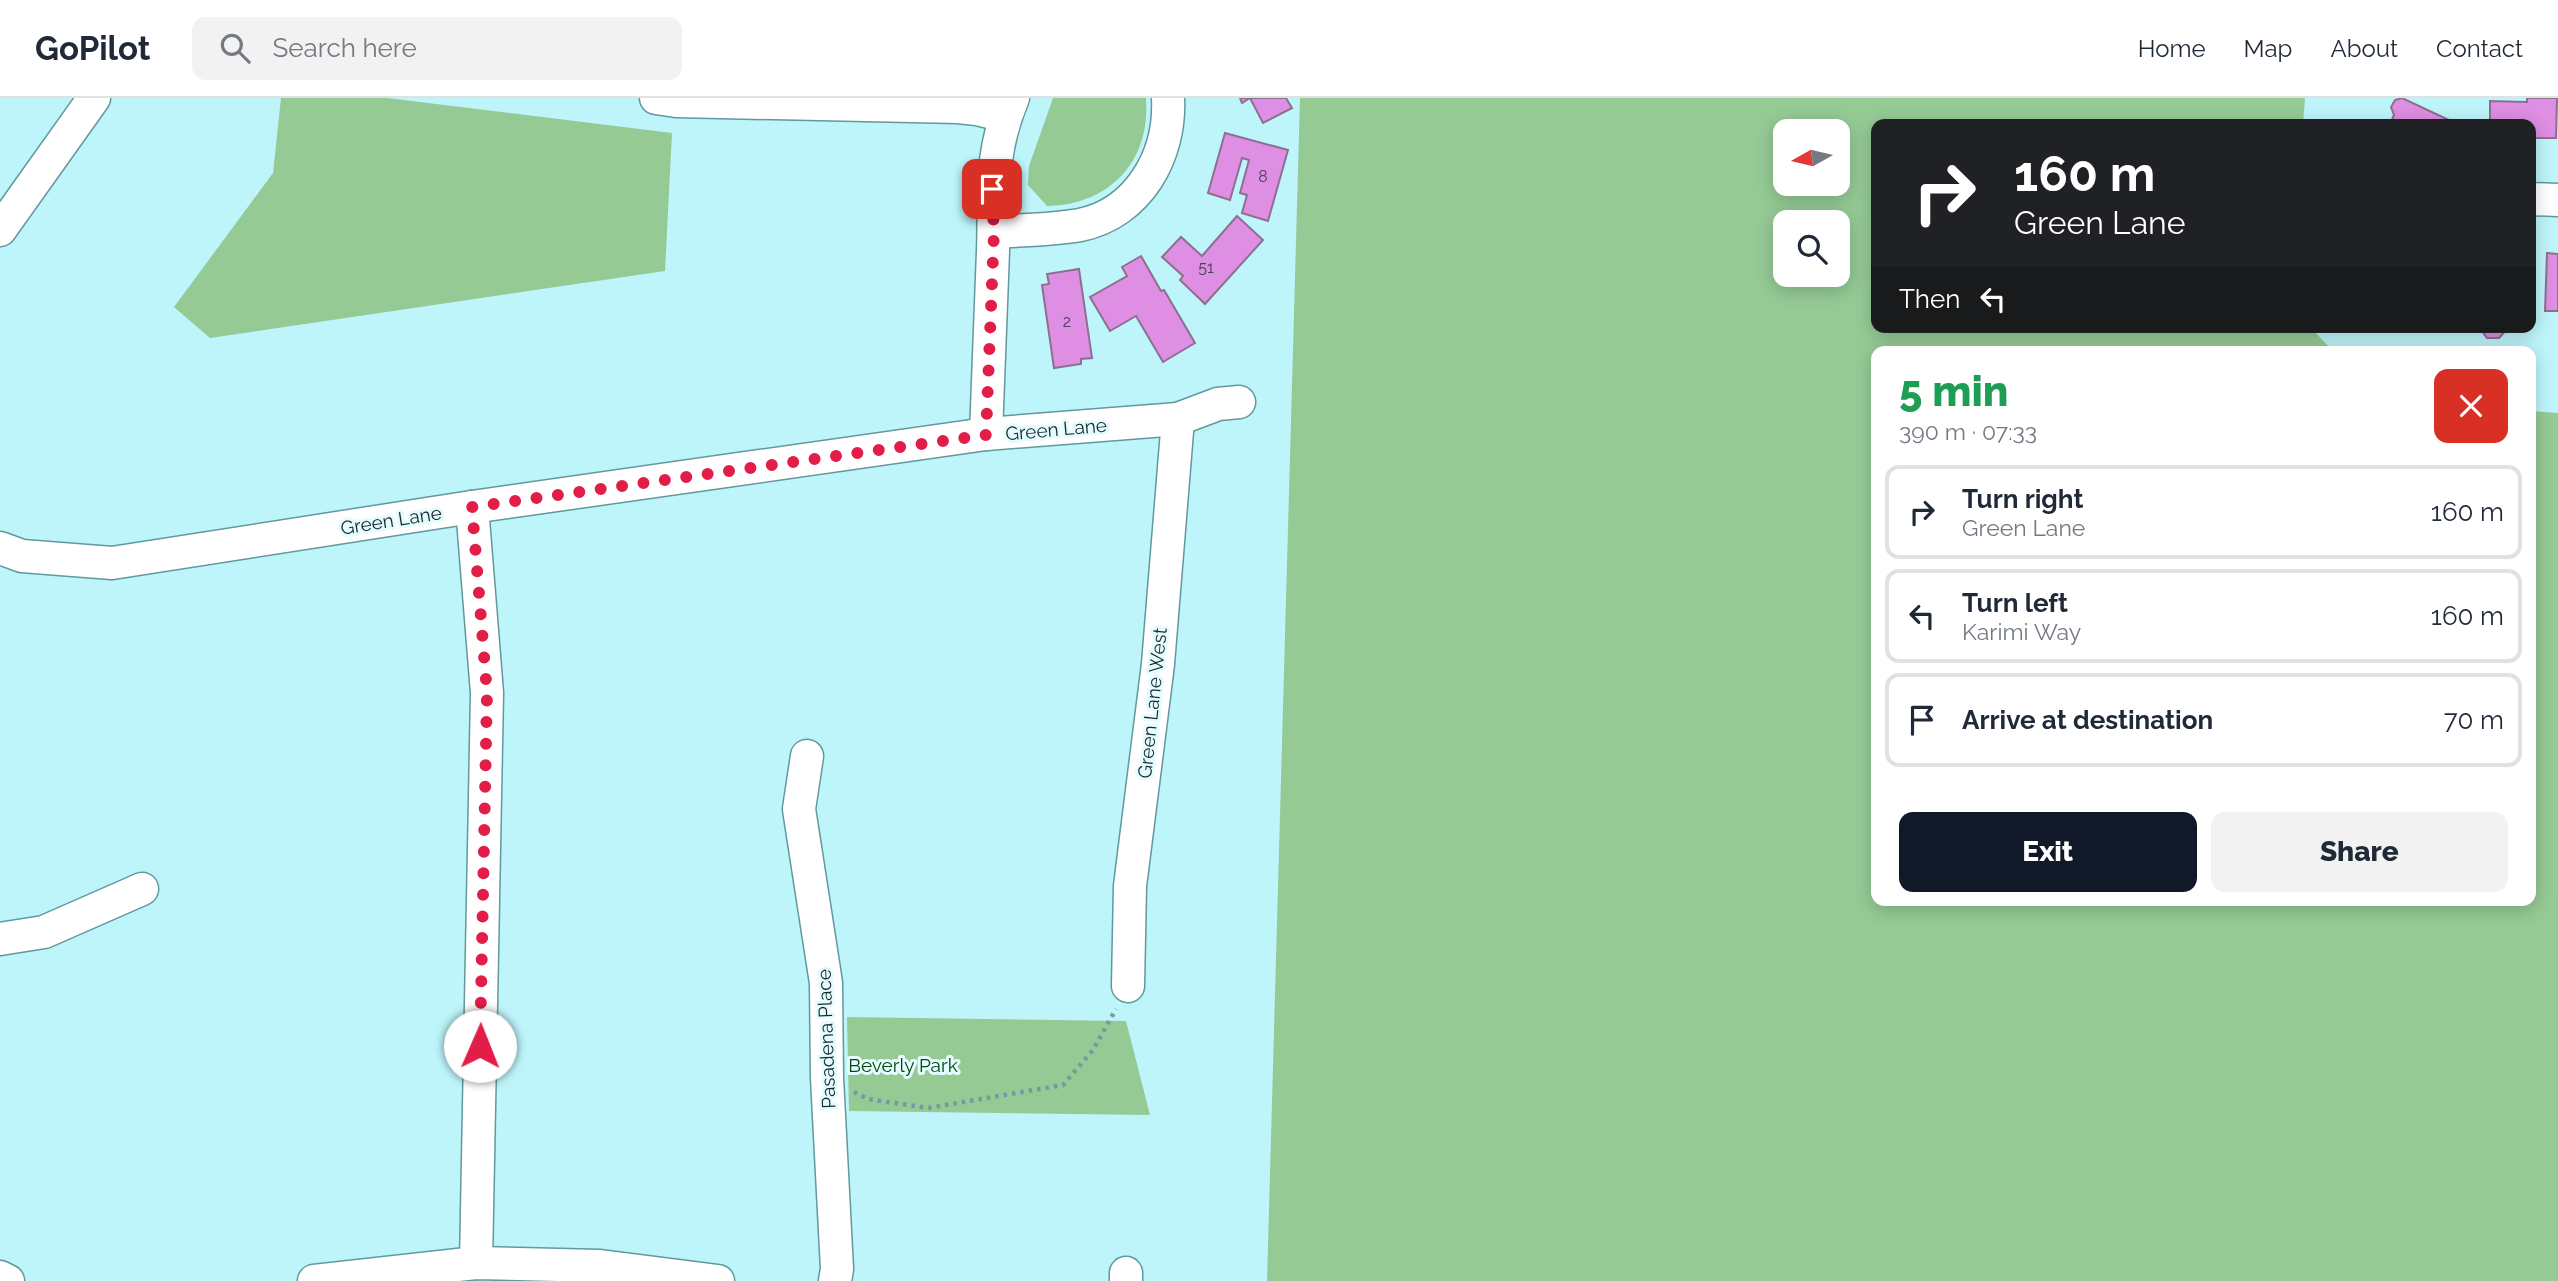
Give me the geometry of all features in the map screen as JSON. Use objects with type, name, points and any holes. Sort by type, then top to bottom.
[{"type":"street","points":[[0,230],[94,98]]},
{"type":"street","points":[[656,98],[676,101],[977,109],[1009,107],[994,169],[986,435]]},
{"type":"street","points":[[994,232],[1083,224],[1115,211],[1129,201],[1158,160],[1167,127],[1168,98]]},
{"type":"street","points":[[2536,199],[2558,200]]},
{"type":"street","name":"Green Lane","points":[[0,548],[22,556],[112,563],[472,507],[986,435],[1178,419],[1218,404],[1239,402]]},
{"type":"street","name":"Green Lane West","points":[[1128,986],[1130,886],[1158,664],[1178,419]]},
{"type":"street","points":[[472,507],[487,693],[476,1263]]},
{"type":"street","name":"Pasadena Place","points":[[807,756],[799,809],[826,983],[827,1078],[837,1269],[835,1281]]},
{"type":"street","points":[[0,939],[44,932],[142,889]]},
{"type":"street","points":[[314,1281],[476,1263],[600,1266],[718,1281]]},
{"type":"street","points":[[0,1277],[8,1281]]},
{"type":"path","points":[[827,1078],[868,1099],[928,1108],[1063,1085],[1093,1050],[1128,986]]},
{"type":"green space","points":[[281,98],[387,98],[672,133],[665,271],[210,338],[174,307],[273,173]]},
{"type":"green space","points":[[1053,98],[1146,98],[1145,123],[1141,143],[1133,161],[1107,188],[1089,198],[1069,204],[1047,206],[1028,185],[1029,166]]},
{"type":"green space","points":[[1300,98],[2305,98],[2303,119],[1871,119],[1871,333],[2316,333],[2328,346],[1871,346],[1871,906],[2536,906],[2536,411],[2558,413],[2558,1281],[1267,1281]]},
{"type":"green space","name":"Beverly Park","points":[[847,1017],[1126,1021],[1150,1115],[849,1111]]},
{"type":"building","points":[[1250,98],[1286,98],[1292,108],[1263,123]]},
{"type":"building","points":[[2402,98],[2447,119],[2392,119],[2394,115],[2391,107],[2395,100]]},
{"type":"building","points":[[2527,98],[2557,98],[2556,138],[2536,138],[2536,119],[2490,119],[2490,101],[2527,102]]},
{"type":"building","points":[[1225,133],[1288,150],[1268,221],[1242,213],[1247,195],[1240,193],[1249,160],[1242,158],[1230,200],[1208,193]]},
{"type":"building","points":[[1237,216],[1263,240],[1205,304],[1180,280],[1183,276],[1162,257],[1181,237],[1202,256]]},
{"type":"building","points":[[2547,253],[2558,254],[2558,311],[2545,311]]},
{"type":"building","points":[[1141,256],[1195,343],[1163,362],[1136,316],[1110,331],[1090,297],[1127,276],[1122,267]]},
{"type":"building","points":[[1079,269],[1092,358],[1081,359],[1081,364],[1054,368],[1042,285],[1049,284],[1047,274]]},
{"type":"building","points":[[2483,333],[2504,333],[2499,338],[2487,338]]},
{"type":"route","points":[[480,1046],[487,693],[472,507],[986,435],[994,232],[992,189]]}]
